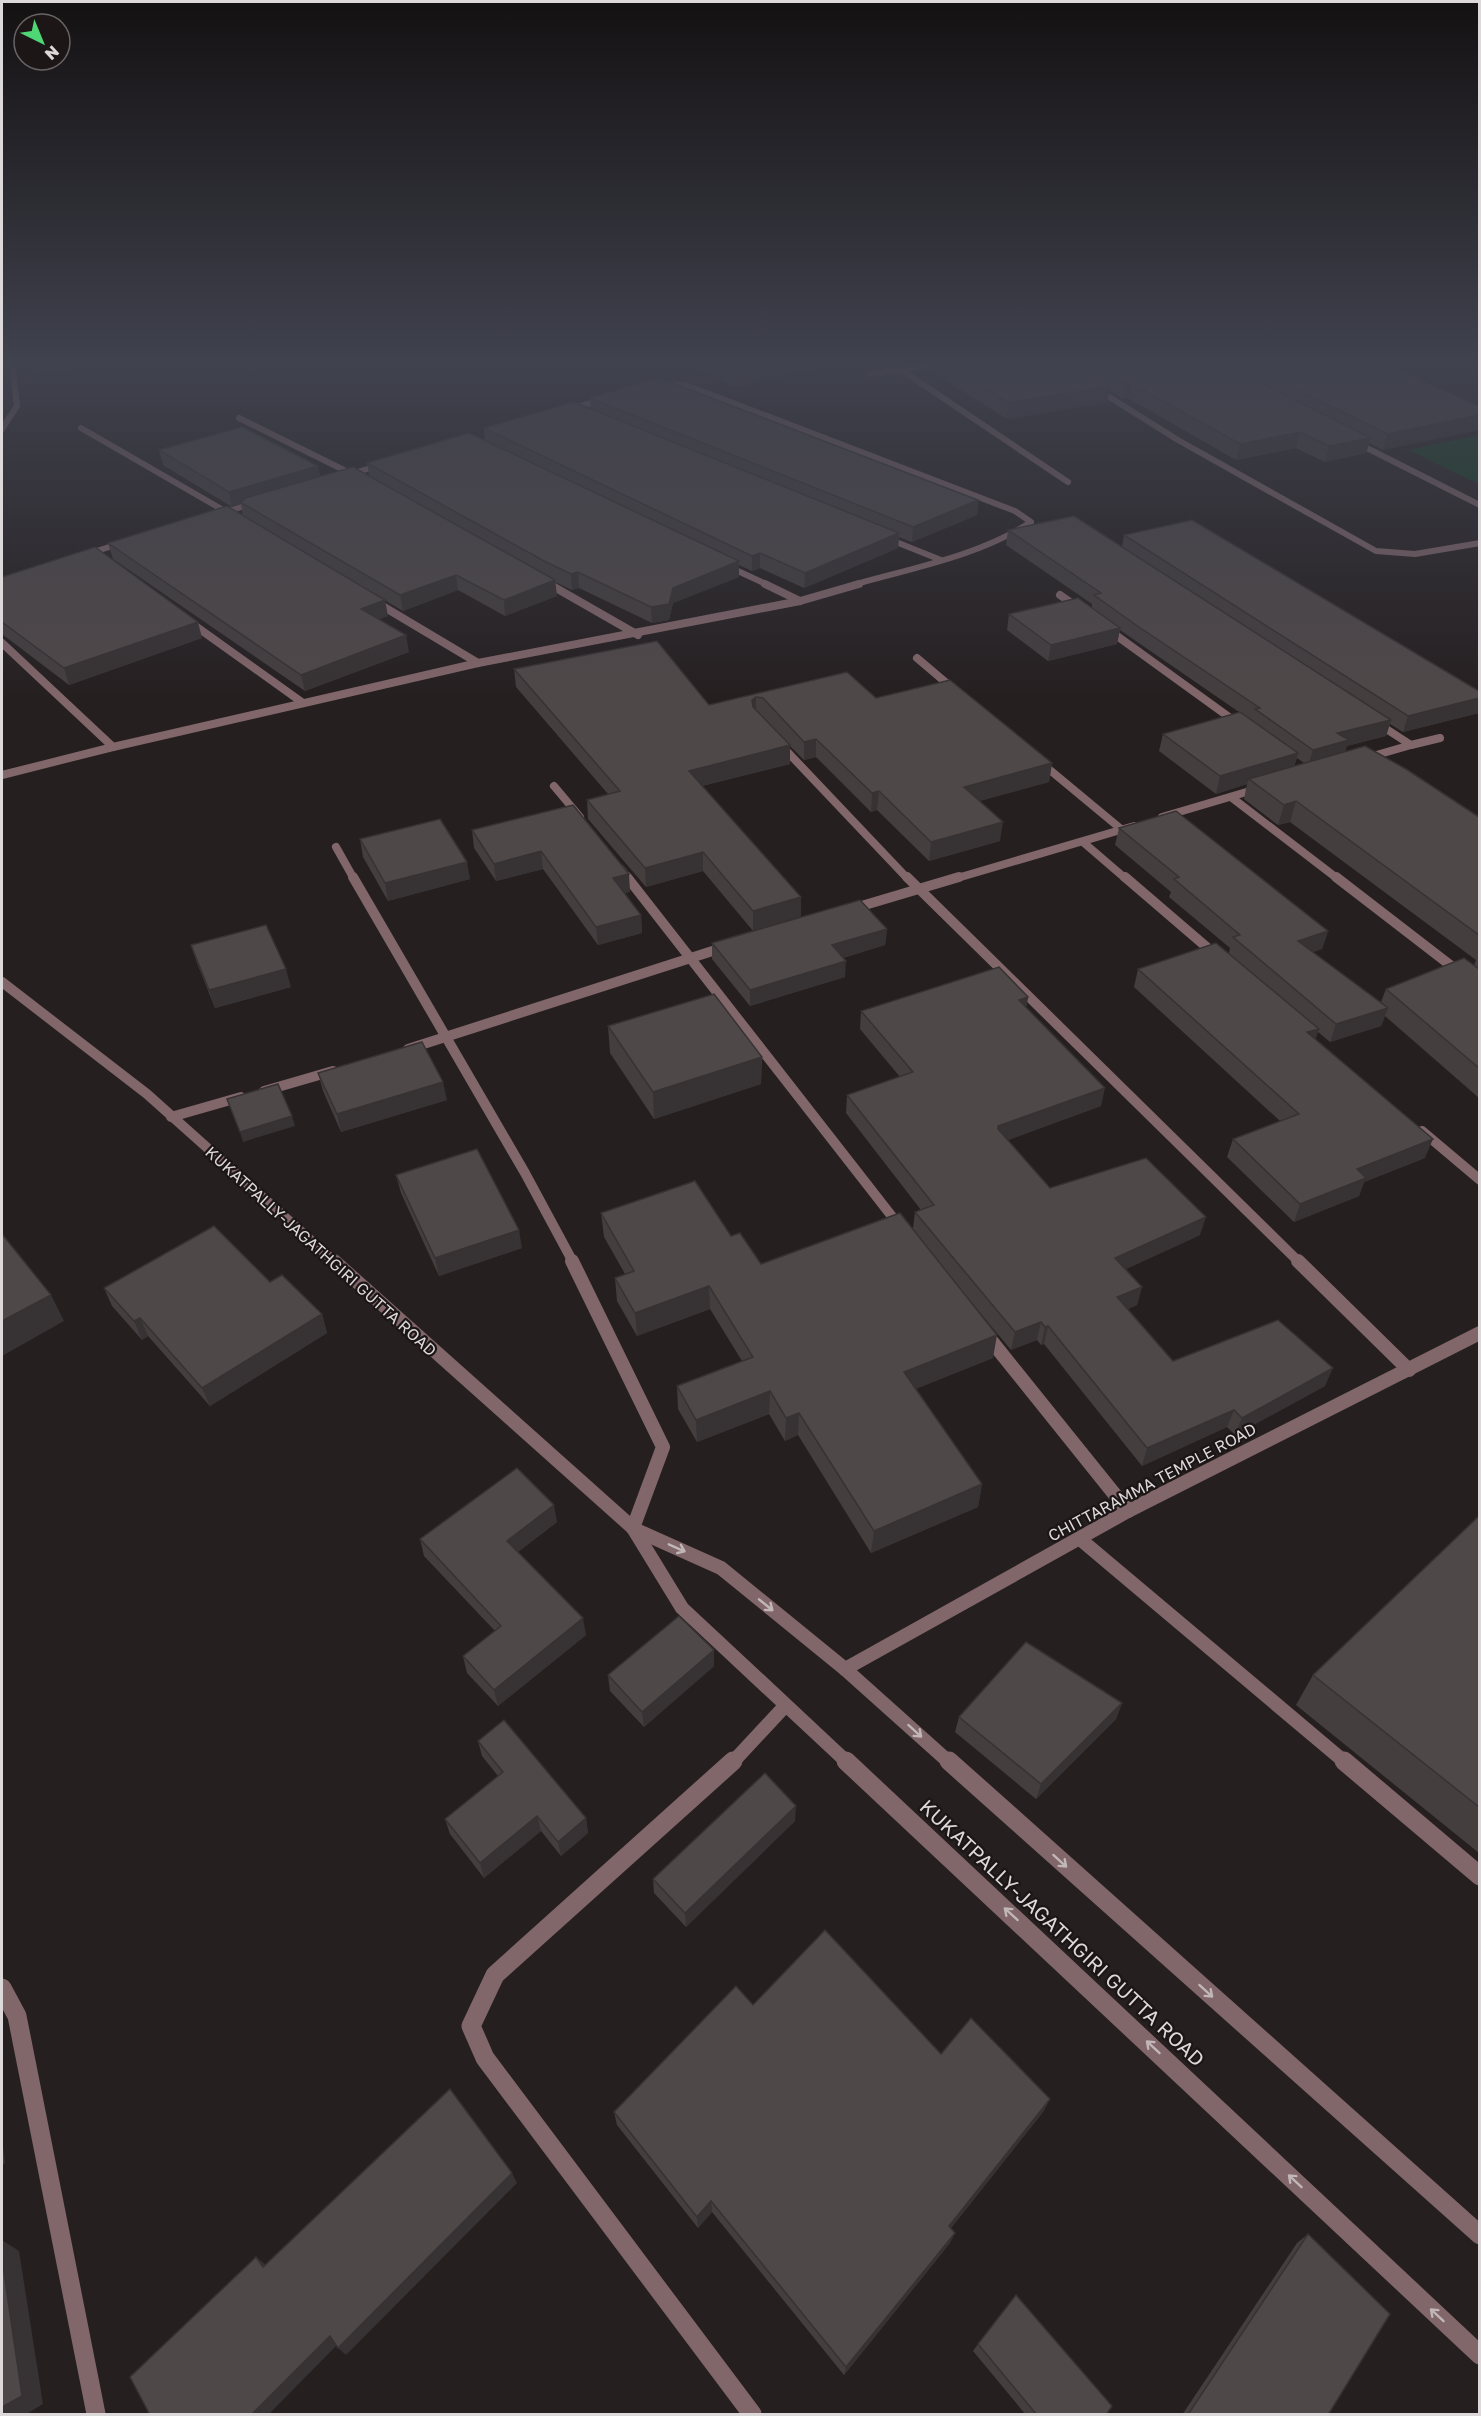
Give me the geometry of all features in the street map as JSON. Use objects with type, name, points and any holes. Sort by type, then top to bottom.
[{"type":"street","points":[[158,473],[236,518]]},
{"type":"street","points":[[332,480],[356,473]]},
{"type":"street","points":[[2,775],[112,747],[478,663],[800,601],[941,560],[1011,535],[1031,522],[1015,511],[915,473]]},
{"type":"street","points":[[1054,473],[1068,482]]},
{"type":"street","points":[[1236,473],[1376,551],[1400,556],[1428,555],[1479,543]]},
{"type":"street","points":[[1415,473],[1479,505]]},
{"type":"street","points":[[352,474],[363,479]]},
{"type":"street","points":[[215,515],[268,499]]},
{"type":"street","points":[[875,533],[941,560]]},
{"type":"street","points":[[73,558],[138,538]]},
{"type":"street","points":[[94,552],[103,559]]},
{"type":"street","points":[[714,560],[800,601]]},
{"type":"street","points":[[536,577],[638,634]]},
{"type":"street","points":[[1060,595],[1088,615]]},
{"type":"street","points":[[367,597],[478,663]]},
{"type":"street","points":[[179,614],[303,703]]},
{"type":"street","points":[[1098,622],[1250,732]]},
{"type":"street","points":[[2,643],[112,747]]},
{"type":"street","points":[[917,658],[962,695]]},
{"type":"street","points":[[1362,713],[1411,746]]},
{"type":"street","points":[[774,738],[918,889],[1409,1370]]},
{"type":"street","points":[[1358,760],[1383,758],[1411,746],[1440,738]]},
{"type":"street","points":[[1033,755],[1121,829]]},
{"type":"street","points":[[1154,819],[1275,783]]},
{"type":"street","points":[[554,786],[590,831]]},
{"type":"street","points":[[1232,797],[1479,988]]},
{"type":"street","points":[[839,913],[1143,823]]},
{"type":"street","points":[[1083,842],[1227,965]]},
{"type":"street","points":[[336,847],[382,933],[447,1037],[552,1222],[663,1447],[633,1528]]},
{"type":"street","points":[[612,858],[692,957],[823,1131],[912,1241]]},
{"type":"street","points":[[393,1053],[737,944]]},
{"type":"street","name":"KUKATPALLY-JAGATHGIRI GUTTA ROAD","points":[[2,982],[147,1094],[633,1528],[682,1608],[1046,1946],[1479,2355]]},
{"type":"street","points":[[171,1117],[339,1069]]},
{"type":"street","points":[[1416,1126],[1479,1180]]},
{"type":"street","points":[[978,1324],[1128,1512]]},
{"type":"street","name":"CHITTARAMMA TEMPLE ROAD","points":[[845,1670],[1128,1512],[1479,1333]]},
{"type":"street","name":"KUKATPALLY-JAGATHGIRI GUTTA ROAD","points":[[633,1528],[721,1568],[845,1670],[1479,2235]]},
{"type":"street","points":[[1080,1539],[1479,1876]]},
{"type":"street","points":[[752,2415],[485,2058],[471,2026],[495,1975],[729,1766],[785,1706]]},
{"type":"street","points":[[2,1988],[17,2016],[96,2415]]},
{"type":"green space","points":[[1456,473],[1479,473],[1479,484]]},
{"type":"building","points":[[197,473],[295,473],[229,492]]},
{"type":"building","points":[[333,473],[363,473],[555,580],[504,600],[456,575],[400,595],[240,502],[244,500],[242,499]]},
{"type":"building","points":[[385,473],[553,473],[739,561],[673,588],[669,604],[651,607],[578,572],[571,574]]},
{"type":"building","points":[[578,473],[750,473],[899,533],[805,573],[760,553],[752,556]]},
{"type":"building","points":[[777,473],[907,473],[978,500],[913,527]]},
{"type":"building","points":[[227,506],[385,600],[361,609],[406,635],[301,675],[108,543]]},
{"type":"building","points":[[1074,516],[1391,720],[1337,733],[1349,740],[1313,750],[1255,709],[1260,708],[1094,595],[1101,593],[1008,530]]},
{"type":"building","points":[[1192,520],[1479,691],[1479,698],[1408,716],[1124,535]]},
{"type":"building","points":[[95,547],[198,622],[64,668],[2,622],[2,577]]},
{"type":"building","points":[[1078,598],[1120,628],[1051,645],[1009,614]]},
{"type":"building","points":[[657,641],[709,705],[847,672],[876,698],[950,680],[1052,763],[964,787],[1003,822],[931,842],[879,791],[872,793],[816,739],[804,742],[763,698],[756,697],[752,700],[753,707],[790,745],[689,771],[801,897],[753,911],[703,852],[645,868],[587,800],[620,791],[514,669]]},
{"type":"building","points":[[1240,712],[1298,753],[1220,776],[1163,734]]},
{"type":"building","points":[[1365,746],[1406,769],[1479,817],[1479,935],[1296,801],[1284,805],[1249,779]]},
{"type":"building","points":[[573,805],[629,874],[613,878],[641,915],[596,927],[541,851],[494,864],[472,830]]},
{"type":"building","points":[[1176,811],[1328,931],[1298,941],[1388,1008],[1336,1024],[1233,937],[1240,935],[1174,879],[1179,877],[1119,828]]},
{"type":"building","points":[[440,819],[467,862],[385,883],[360,839]]},
{"type":"building","points":[[860,900],[887,929],[832,945],[846,961],[750,990],[712,943]]},
{"type":"building","points":[[266,925],[286,969],[209,990],[191,945]]},
{"type":"building","points":[[1216,943],[1319,1029],[1307,1032],[1433,1139],[1357,1169],[1366,1178],[1300,1204],[1233,1139],[1299,1114],[1138,969]]},
{"type":"building","points":[[1464,958],[1479,969],[1479,1068],[1386,989]]},
{"type":"building","points":[[999,967],[1028,997],[1019,1000],[1105,1088],[998,1126],[998,1129],[1050,1188],[1146,1158],[1206,1217],[1115,1258],[1142,1287],[1117,1297],[1173,1361],[1278,1320],[1333,1368],[1242,1418],[1234,1410],[1147,1448],[1048,1326],[1045,1327],[1041,1322],[1015,1332],[915,1212],[934,1205],[847,1095],[913,1072],[861,1011]]},
{"type":"building","points":[[714,994],[762,1057],[653,1092],[608,1026]]},
{"type":"building","points":[[422,1042],[443,1082],[337,1114],[318,1073]]},
{"type":"building","points":[[278,1084],[292,1116],[240,1132],[227,1099]]},
{"type":"building","points":[[477,1149],[519,1230],[435,1258],[396,1175]]},
{"type":"building","points":[[695,1181],[731,1236],[740,1233],[761,1264],[900,1213],[997,1335],[904,1372],[982,1484],[874,1531],[799,1413],[786,1418],[770,1391],[696,1420],[677,1386],[753,1357],[709,1286],[635,1313],[615,1278],[634,1271],[601,1213]]},
{"type":"building","points":[[214,1226],[270,1282],[282,1275],[322,1314],[202,1388],[140,1318],[134,1321],[104,1288]]},
{"type":"building","points":[[2,1234],[51,1295],[2,1321]]},
{"type":"building","points":[[517,1468],[554,1505],[507,1541],[583,1618],[494,1690],[463,1656],[501,1626],[420,1539]]},
{"type":"building","points":[[1479,1516],[1479,1807],[1313,1675]]},
{"type":"building","points":[[679,1616],[714,1650],[642,1712],[608,1675]]},
{"type":"building","points":[[1026,1642],[1122,1703],[1041,1784],[959,1717]]},
{"type":"building","points":[[504,1720],[586,1818],[558,1842],[537,1816],[480,1863],[445,1819],[503,1772],[478,1741]]},
{"type":"building","points":[[765,1773],[796,1806],[685,1913],[653,1879]]},
{"type":"building","points":[[825,1930],[941,2054],[971,2018],[1050,2099],[949,2226],[955,2233],[846,2367],[711,2201],[697,2217],[614,2112],[736,1986],[753,2005]]},
{"type":"building","points":[[450,2089],[512,2173],[338,2348],[330,2336],[251,2415],[150,2415],[130,2377],[256,2257],[263,2267]]},
{"type":"building","points":[[1308,2234],[1390,2314],[1328,2415],[1190,2415],[1189,2413]]},
{"type":"building","points":[[2,2259],[22,2396],[2,2407]]},
{"type":"building","points":[[1016,2295],[1112,2406],[1106,2415],[1037,2415],[978,2344]]}]
